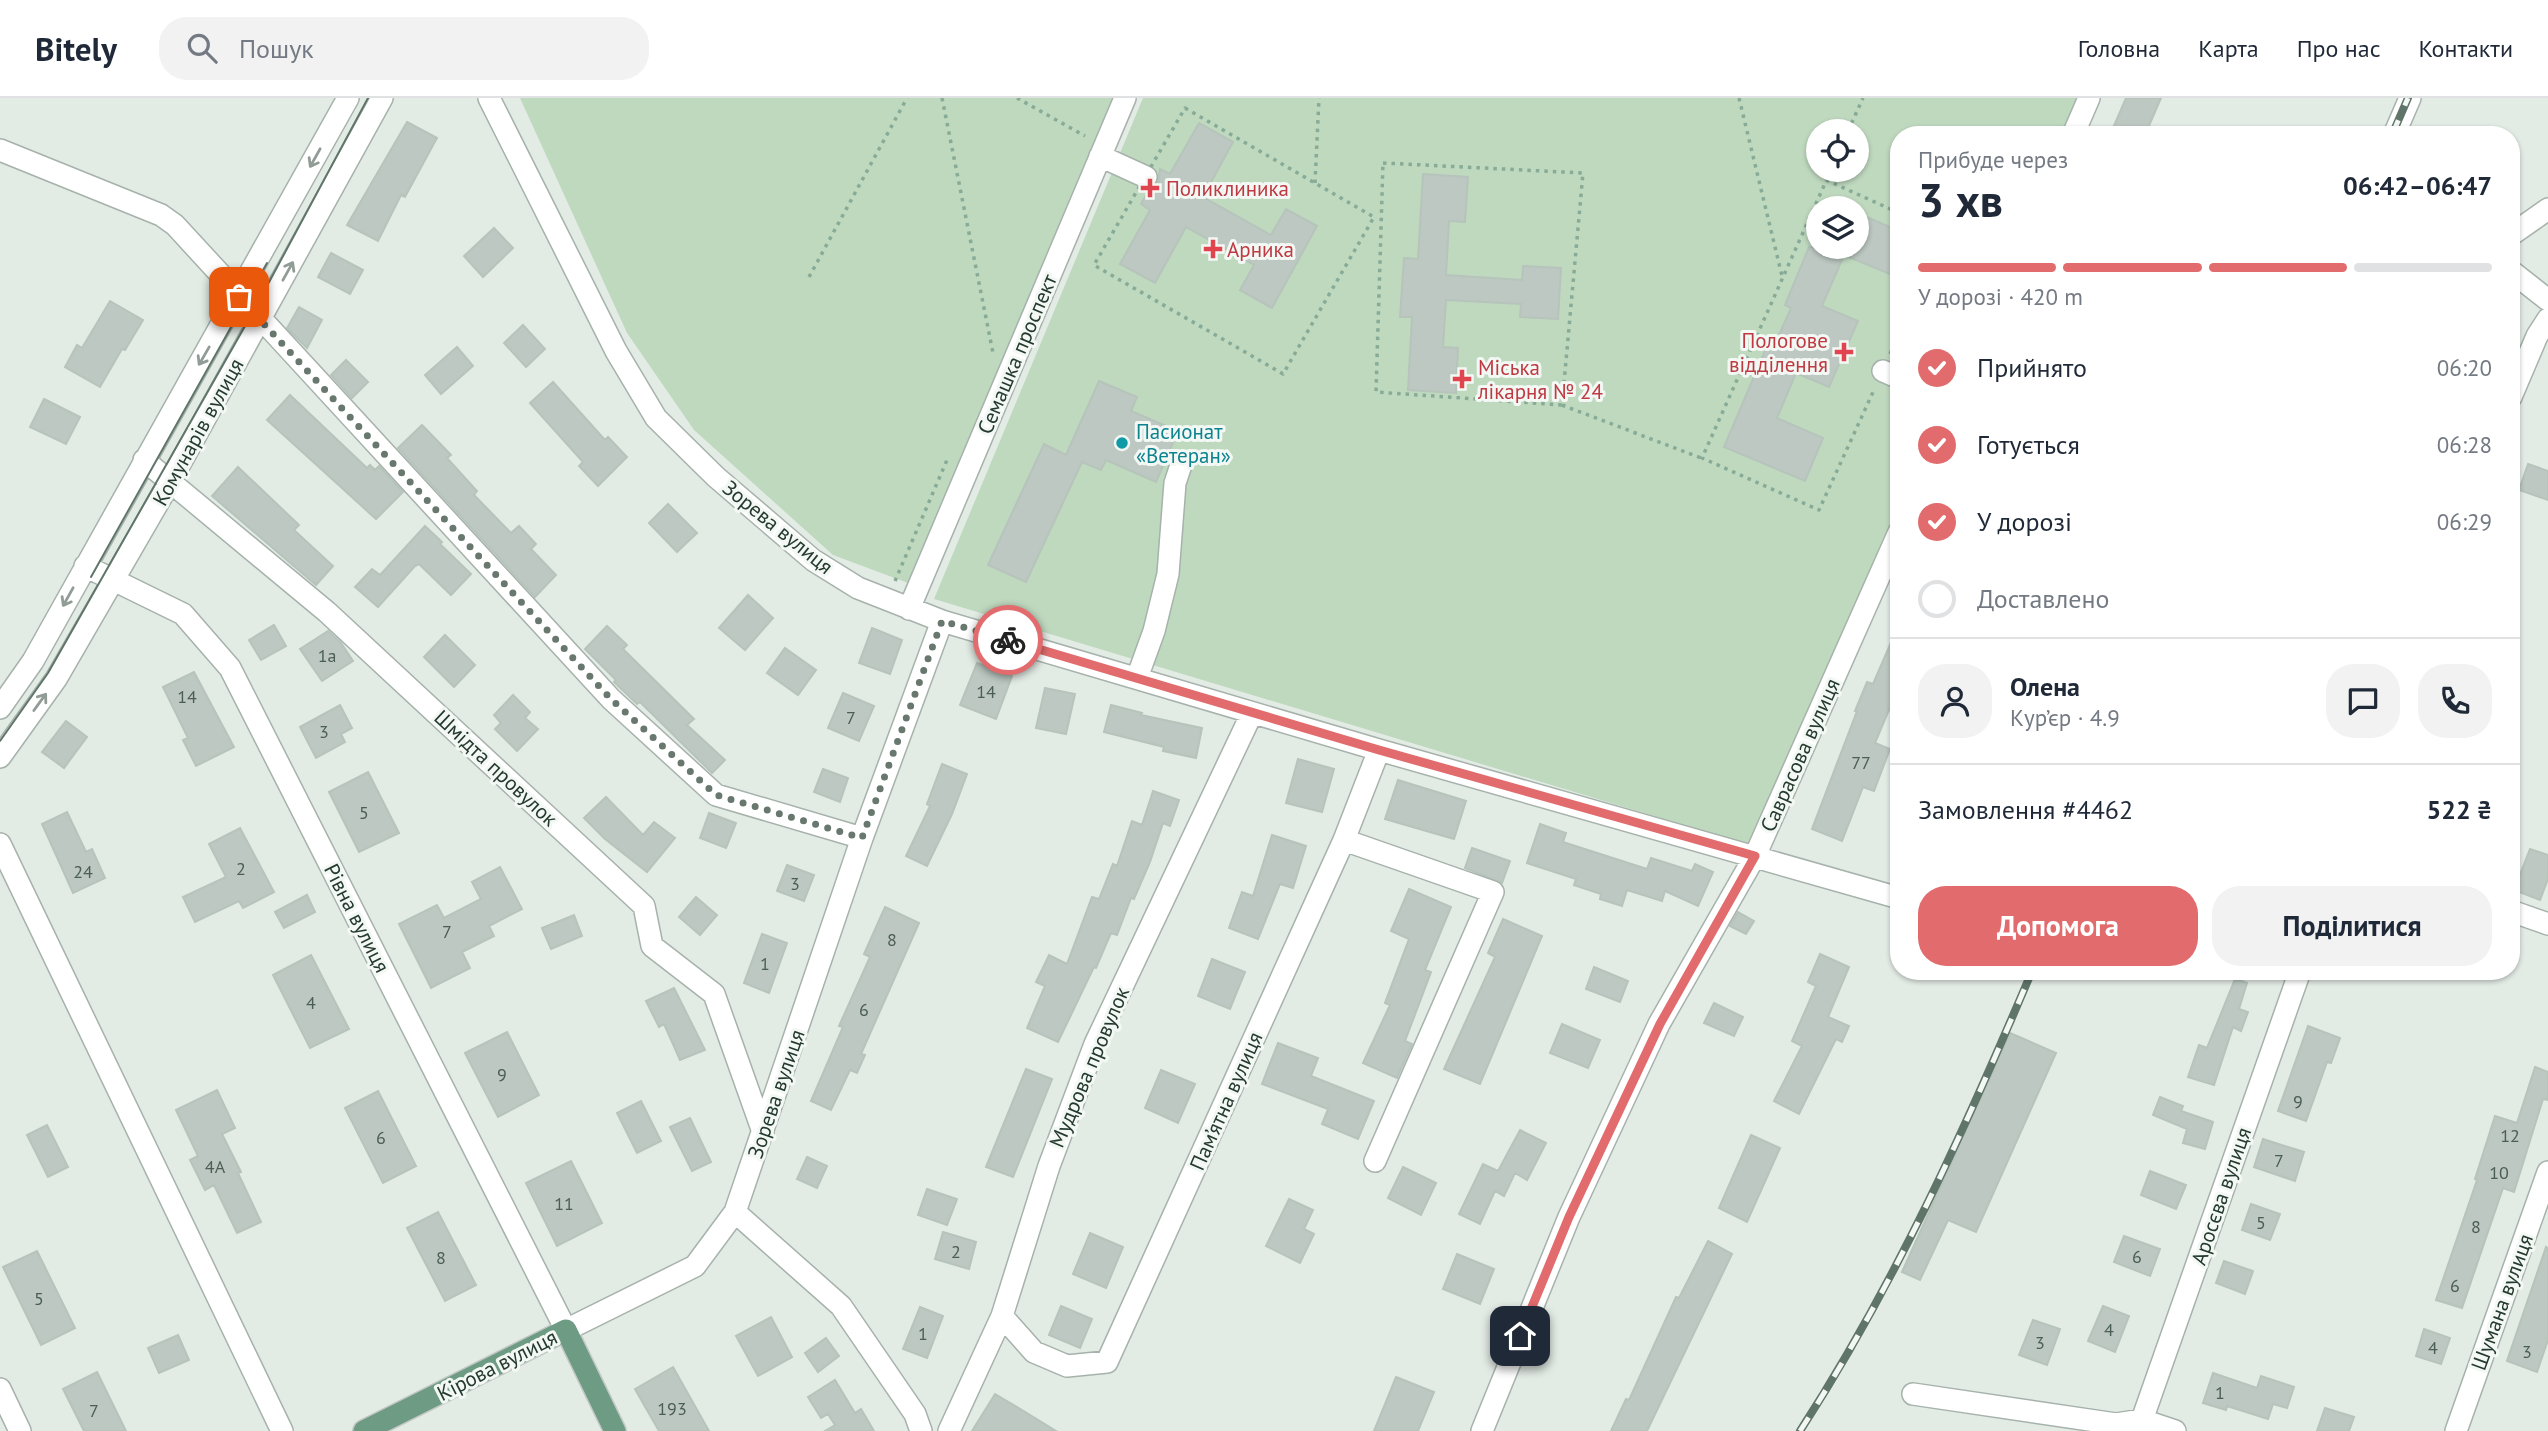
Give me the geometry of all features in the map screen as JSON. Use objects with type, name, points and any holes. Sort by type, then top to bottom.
[{"type":"main road","name":"Кірова вулиця","points":[[364,1431],[566,1330],[615,1431]]},
{"type":"street","name":"Комунарів вулиця","points":[[0,708],[33,661],[348,98]]},
{"type":"street","name":"Комунарів вулиця","points":[[0,757],[56,679],[113,581],[261,320],[382,98]]},
{"type":"street","name":"Зорева вулиця","points":[[489,98],[616,351],[656,418],[716,477],[813,560],[859,588],[942,621],[862,838],[735,1212],[695,1266],[566,1330]]},
{"type":"street","name":"Семашка проспект","points":[[909,609],[1125,98]]},
{"type":"street","points":[[2077,126],[2089,98]]},
{"type":"street","points":[[2398,126],[2410,98]]},
{"type":"street","points":[[0,150],[161,215],[175,225],[611,699],[716,795],[862,838]]},
{"type":"street","points":[[1100,156],[1146,177]]},
{"type":"street","points":[[2520,229],[2548,209]]},
{"type":"street","points":[[2520,278],[2548,300]]},
{"type":"street","points":[[2520,376],[2537,336],[2548,319]]},
{"type":"street","name":"Шмідта провулок","points":[[144,460],[327,612],[645,906],[652,946],[714,994],[763,1132]]},
{"type":"street","points":[[1137,678],[1154,631],[1168,574],[1175,483],[1182,462]]},
{"type":"street","name":"Саврасова вулиця","points":[[1482,1431],[1569,1217],[1654,1036],[1755,856],[1890,552]]},
{"type":"street","name":"Рівна вулиця","points":[[85,566],[183,614],[230,668],[566,1330]]},
{"type":"street","points":[[942,621],[1379,750],[1890,895]]},
{"type":"street","name":"Мудрова провулок","points":[[949,1431],[1002,1316],[1049,1166],[1095,1044],[1252,713]]},
{"type":"street","name":"Пам’ятна вулиця","points":[[1002,1316],[1034,1352],[1067,1366],[1107,1362],[1344,840],[1379,750]]},
{"type":"street","points":[[1344,840],[1493,892],[1375,1161]]},
{"type":"street","points":[[0,844],[282,1431]]},
{"type":"street","points":[[2520,914],[2548,924]]},
{"type":"street","name":"Аросєва вулиця","points":[[2142,1420],[2297,980]]},
{"type":"street","name":"Шумана вулиця","points":[[2456,1431],[2548,1172]]},
{"type":"street","points":[[735,1212],[841,1306],[915,1414],[921,1431]]},
{"type":"street","points":[[0,1390],[20,1431]]},
{"type":"street","points":[[1913,1394],[2116,1424],[2142,1420],[2175,1431]]},
{"type":"path","points":[[809,277],[907,98]]},
{"type":"path","points":[[942,98],[993,353]]},
{"type":"path","points":[[1017,98],[1085,135]]},
{"type":"path","points":[[1315,183],[1320,98]]},
{"type":"path","points":[[1739,98],[1783,278]]},
{"type":"path","points":[[1853,119],[1863,98]]},
{"type":"path","points":[[1374,217],[1283,374],[1094,265],[1185,108],[1374,217],[1381,216]]},
{"type":"path","points":[[1562,405],[1583,173],[1383,163],[1376,393],[1562,405],[1702,458],[1819,510],[1890,376]]},
{"type":"path","points":[[1702,458],[1825,182]]},
{"type":"path","points":[[1830,182],[1890,209]]},
{"type":"green space","points":[[520,98],[1113,98],[908,583],[833,555],[694,430],[627,333]]},
{"type":"green space","name":"Міська лікарня № 24","points":[[1143,98],[2083,98],[2071,126],[1890,126],[1890,531],[1750,845],[934,599]]},
{"type":"building","points":[[2126,98],[2161,98],[2149,126],[2114,126]]},
{"type":"building","points":[[407,122],[437,138],[405,197],[401,195],[378,241],[347,225]]},
{"type":"building","points":[[1199,123],[1233,142],[1203,197],[1271,235],[1286,209],[1317,226],[1272,308],[1240,290],[1254,265],[1186,227],[1155,283],[1120,264],[1150,210],[1141,204],[1149,190],[1158,183],[1160,169],[1170,174]]},
{"type":"building","points":[[1423,174],[1468,177],[1465,222],[1449,221],[1446,275],[1522,280],[1523,266],[1561,268],[1558,319],[1520,317],[1521,304],[1446,300],[1443,347],[1458,348],[1456,393],[1408,390],[1412,317],[1400,317],[1404,258],[1418,259]]},
{"type":"building","points":[[1869,218],[1890,227],[1890,274],[1854,259],[1869,259]]},
{"type":"building","points":[[494,228],[513,248],[483,277],[464,256]]},
{"type":"building","points":[[331,253],[363,270],[350,294],[318,277]]},
{"type":"building","points":[[1806,254],[1806,259],[1842,259],[1822,306],[1858,321],[1829,387],[1796,373],[1777,418],[1823,438],[1805,481],[1724,447],[1769,341],[1775,344],[1791,308],[1785,305]]},
{"type":"building","points":[[110,301],[143,320],[100,387],[65,367],[77,345],[82,348]]},
{"type":"building","points":[[299,307],[322,320],[307,348],[287,328]]},
{"type":"building","points":[[523,325],[545,349],[526,367],[504,343]]},
{"type":"building","points":[[457,347],[473,366],[441,394],[425,375]]},
{"type":"building","points":[[346,360],[368,382],[352,398],[331,375]]},
{"type":"building","points":[[1099,381],[1137,397],[1131,411],[1178,431],[1156,482],[1106,460],[1101,470],[1082,462],[1026,582],[988,565],[1044,444],[1066,455]]},
{"type":"building","points":[[553,382],[605,440],[608,437],[627,457],[598,486],[579,466],[583,462],[530,403]]},
{"type":"building","points":[[290,395],[367,468],[370,465],[375,470],[379,466],[403,492],[376,519],[267,420]]},
{"type":"building","points":[[44,399],[80,417],[66,444],[30,427]]},
{"type":"building","points":[[422,425],[451,455],[447,458],[477,491],[474,495],[511,533],[519,526],[536,544],[531,549],[556,575],[535,597],[398,448]]},
{"type":"building","points":[[2528,464],[2548,471],[2548,500],[2520,490]]},
{"type":"building","points":[[238,467],[299,525],[294,530],[333,566],[316,585],[212,496]]},
{"type":"building","points":[[668,504],[697,533],[677,552],[649,523]]},
{"type":"building","points":[[425,526],[471,574],[451,595],[419,564],[378,607],[355,587],[372,569],[380,575]]},
{"type":"building","points":[[748,595],[773,618],[745,650],[719,628]]},
{"type":"building","points":[[274,625],[286,646],[261,660],[249,640]]},
{"type":"building","points":[[607,626],[627,645],[623,649],[694,719],[687,725],[725,760],[712,773],[640,702],[637,704],[614,682],[616,680],[585,649]]},
{"type":"building","points":[[872,628],[902,640],[890,674],[859,663]]},
{"type":"building","points":[[328,631],[341,643],[353,661],[322,681],[300,649]]},
{"type":"building","points":[[445,635],[475,665],[454,687],[424,657]]},
{"type":"building","points":[[1890,645],[1890,707],[1875,743],[1890,749],[1874,791],[1863,787],[1842,841],[1812,829],[1867,682],[1873,684]]},
{"type":"building","points":[[785,648],[816,670],[798,695],[767,673]]},
{"type":"building","points":[[977,663],[1012,676],[996,719],[960,705]]},
{"type":"building","points":[[194,672],[234,747],[196,766],[183,740],[188,738],[163,687]]},
{"type":"building","points":[[1045,688],[1075,694],[1066,734],[1036,728]]},
{"type":"building","points":[[843,693],[874,706],[859,741],[828,728]]},
{"type":"building","points":[[513,695],[530,712],[525,718],[538,729],[517,751],[495,729],[501,723],[494,715]]},
{"type":"building","points":[[340,705],[352,728],[341,734],[345,742],[316,758],[300,727]]},
{"type":"building","points":[[1111,705],[1142,713],[1141,715],[1202,728],[1196,758],[1163,751],[1164,747],[1104,732]]},
{"type":"building","points":[[66,721],[87,737],[64,768],[42,752]]},
{"type":"building","points":[[1298,759],[1334,769],[1322,812],[1286,803]]},
{"type":"building","points":[[942,764],[967,774],[952,814],[927,866],[906,856],[930,806],[927,804]]},
{"type":"building","points":[[823,769],[848,778],[840,802],[814,792]]},
{"type":"building","points":[[368,772],[399,833],[359,852],[329,792]]},
{"type":"building","points":[[1398,780],[1466,801],[1454,839],[1385,819]]},
{"type":"building","points":[[1153,791],[1179,800],[1170,826],[1163,823],[1150,862],[1134,899],[1131,898],[1117,935],[1111,933],[1058,1042],[1027,1028],[1045,986],[1036,982],[1049,955],[1067,964],[1092,897],[1099,899],[1113,864],[1117,866],[1132,821],[1142,825]]},
{"type":"building","points":[[606,797],[643,835],[654,822],[675,838],[647,872],[605,839],[584,818]]},
{"type":"building","points":[[67,812],[86,852],[92,849],[105,878],[73,893],[42,824]]},
{"type":"building","points":[[709,813],[736,823],[726,848],[700,838]]},
{"type":"building","points":[[1540,824],[1566,833],[1563,842],[1647,869],[1651,858],[1692,871],[1695,864],[1713,872],[1698,906],[1665,891],[1662,901],[1627,890],[1622,906],[1600,899],[1601,894],[1574,885],[1576,879],[1527,863]]},
{"type":"building","points":[[240,828],[274,892],[243,908],[239,901],[195,922],[183,897],[226,877],[209,844]]},
{"type":"building","points":[[1272,835],[1306,846],[1293,888],[1280,884],[1258,939],[1229,928],[1242,892],[1253,896]]},
{"type":"building","points":[[1472,848],[1510,861],[1502,883],[1465,868]]},
{"type":"building","points":[[2530,849],[2548,855],[2548,879],[2540,900],[2520,892],[2520,875]]},
{"type":"building","points":[[787,865],[814,875],[804,901],[777,891]]},
{"type":"building","points":[[500,867],[522,909],[489,926],[494,936],[462,952],[470,968],[431,988],[399,924],[437,905],[444,918],[481,899],[472,882]]},
{"type":"building","points":[[1409,889],[1451,907],[1425,970],[1431,972],[1405,1041],[1412,1044],[1397,1078],[1363,1063],[1390,1005],[1385,1003],[1409,939],[1391,931]]},
{"type":"building","points":[[307,895],[315,912],[284,928],[275,912]]},
{"type":"building","points":[[696,897],[717,915],[700,935],[679,917]]},
{"type":"building","points":[[885,907],[919,923],[861,1054],[865,1055],[857,1073],[850,1070],[831,1110],[811,1101],[843,1027],[839,1026],[870,957],[864,954]]},
{"type":"building","points":[[1738,912],[1754,921],[1746,934],[1730,926]]},
{"type":"building","points":[[574,915],[582,936],[551,949],[542,928]]},
{"type":"building","points":[[1503,919],[1542,936],[1480,1084],[1444,1069],[1495,957],[1488,953]]},
{"type":"building","points":[[762,934],[787,943],[769,993],[744,983]]},
{"type":"building","points":[[1820,954],[1849,967],[1828,1017],[1849,1026],[1842,1042],[1836,1039],[1799,1114],[1774,1101],[1802,1046],[1792,1041],[1816,986],[1808,982]]},
{"type":"building","points":[[311,955],[349,1029],[310,1048],[273,975]]},
{"type":"building","points":[[1212,959],[1245,972],[1230,1009],[1198,996]]},
{"type":"building","points":[[1594,967],[1628,981],[1620,1002],[1586,989]]},
{"type":"building","points":[[2235,980],[2247,983],[2239,1009],[2248,1012],[2241,1031],[2233,1027],[2214,1085],[2188,1077],[2199,1045],[2207,1048]]},
{"type":"building","points":[[674,988],[705,1050],[680,1060],[664,1024],[659,1027],[646,1001]]},
{"type":"building","points":[[1714,1003],[1743,1017],[1734,1036],[1704,1023]]},
{"type":"building","points":[[1562,1024],[1600,1040],[1588,1068],[1550,1053]]},
{"type":"building","points":[[2308,1026],[2340,1038],[2331,1063],[2327,1062],[2306,1121],[2278,1111]]},
{"type":"building","points":[[507,1032],[539,1095],[498,1117],[465,1053]]},
{"type":"building","points":[[2010,1033],[2056,1053],[1976,1232],[1948,1220],[1920,1280],[1902,1272]]},
{"type":"building","points":[[1278,1043],[1318,1058],[1311,1076],[1374,1101],[1358,1139],[1322,1124],[1328,1109],[1262,1084]]},
{"type":"building","points":[[2535,1067],[2548,1072],[2548,1100],[2543,1099],[2514,1192],[2503,1188],[2462,1308],[2436,1300],[2477,1180],[2475,1179],[2495,1116],[2517,1123]]},
{"type":"building","points":[[1026,1069],[1052,1079],[1013,1177],[986,1167]]},
{"type":"building","points":[[1161,1070],[1195,1084],[1178,1123],[1145,1108]]},
{"type":"building","points":[[217,1090],[235,1128],[222,1134],[261,1222],[237,1233],[214,1185],[205,1190],[190,1160],[198,1156],[176,1110]]},
{"type":"building","points":[[378,1091],[416,1166],[383,1183],[345,1108]]},
{"type":"building","points":[[2160,1097],[2183,1106],[2181,1111],[2213,1122],[2205,1149],[2183,1143],[2187,1129],[2153,1115]]},
{"type":"building","points":[[641,1101],[661,1141],[637,1153],[617,1113]]},
{"type":"building","points":[[690,1118],[711,1162],[692,1171],[670,1127]]},
{"type":"building","points":[[47,1125],[68,1167],[48,1177],[27,1135]]},
{"type":"building","points":[[1520,1130],[1546,1143],[1527,1180],[1515,1173],[1504,1196],[1495,1191],[1480,1224],[1459,1214],[1483,1164],[1498,1171]]},
{"type":"building","points":[[1751,1135],[1780,1148],[1747,1222],[1719,1208]]},
{"type":"building","points":[[2263,1139],[2304,1152],[2295,1181],[2254,1167]]},
{"type":"building","points":[[807,1157],[827,1166],[817,1188],[797,1179]]},
{"type":"building","points":[[571,1161],[602,1223],[557,1246],[526,1183]]},
{"type":"building","points":[[1403,1167],[1436,1183],[1421,1215],[1388,1198]]},
{"type":"building","points":[[2150,1171],[2186,1185],[2176,1209],[2141,1195]]},
{"type":"building","points":[[927,1189],[957,1199],[947,1225],[918,1215]]},
{"type":"building","points":[[1289,1199],[1313,1210],[1304,1229],[1314,1234],[1300,1263],[1266,1246]]},
{"type":"building","points":[[2251,1204],[2280,1214],[2270,1240],[2242,1230]]},
{"type":"building","points":[[438,1212],[476,1285],[445,1301],[407,1228]]},
{"type":"building","points":[[943,1232],[976,1242],[969,1269],[935,1259]]},
{"type":"building","points":[[1090,1233],[1123,1247],[1106,1288],[1073,1274]]},
{"type":"building","points":[[2124,1236],[2160,1249],[2150,1276],[2114,1262]]},
{"type":"building","points":[[1708,1241],[1732,1254],[1647,1431],[1611,1431],[1626,1399],[1629,1400],[1676,1297],[1679,1298]]},
{"type":"building","points":[[2546,1247],[2548,1340],[2537,1372],[2507,1361]]},
{"type":"building","points":[[37,1251],[75,1328],[41,1345],[3,1267]]},
{"type":"building","points":[[1457,1254],[1494,1269],[1480,1304],[1443,1289]]},
{"type":"building","points":[[2224,1261],[2253,1271],[2245,1294],[2216,1283]]},
{"type":"building","points":[[1061,1306],[1092,1319],[1080,1348],[1049,1335]]},
{"type":"building","points":[[2103,1306],[2129,1316],[2115,1352],[2088,1341]]},
{"type":"building","points":[[920,1307],[943,1316],[927,1358],[903,1349]]},
{"type":"building","points":[[771,1317],[792,1357],[758,1376],[736,1336]]},
{"type":"building","points":[[2033,1320],[2060,1329],[2047,1365],[2019,1355]]},
{"type":"building","points":[[2424,1329],[2450,1338],[2441,1364],[2416,1356]]},
{"type":"building","points":[[178,1335],[189,1360],[159,1373],[148,1348]]},
{"type":"building","points":[[826,1338],[839,1356],[818,1372],[805,1353]]},
{"type":"building","points":[[673,1367],[709,1431],[659,1431],[635,1389]]},
{"type":"building","points":[[97,1372],[126,1431],[84,1431],[63,1389]]},
{"type":"building","points":[[2213,1373],[2257,1388],[2261,1376],[2294,1387],[2287,1408],[2273,1404],[2268,1419],[2227,1406],[2226,1410],[2203,1403]]},
{"type":"building","points":[[1396,1377],[1434,1392],[1418,1431],[1374,1431]]},
{"type":"building","points":[[835,1380],[855,1413],[861,1409],[874,1431],[825,1431],[835,1425],[828,1414],[821,1418],[808,1397]]},
{"type":"building","points":[[995,1394],[1022,1410],[1056,1431],[972,1431]]},
{"type":"building","points":[[2325,1408],[2354,1417],[2349,1431],[2317,1431]]},
{"type":"tram line","points":[[0,741],[48,673],[253,312],[368,98]]},
{"type":"tram line","points":[[91,577],[267,263]]},
{"type":"railway","points":[[2396,126],[2408,98]]},
{"type":"railway","points":[[1800,1431],[1866,1320],[1926,1206],[2028,980]]},
{"type":"way so far","points":[[239,297],[611,699],[716,795],[862,838],[942,621],[1008,640]]},
{"type":"place","name":"Поликлиника","points":[[1150,188]]},
{"type":"place","name":"Арника","points":[[1213,249]]},
{"type":"place","name":"Пологове відділення","points":[[1844,352]]},
{"type":"place","name":"Міська лікарня № 24","points":[[1462,379]]},
{"type":"place","name":"Пасионат «Ветеран»","points":[[1122,443]]},
{"type":"route","points":[[1008,640],[1379,750],[1755,856],[1660,1024],[1569,1217],[1520,1336]]}]
